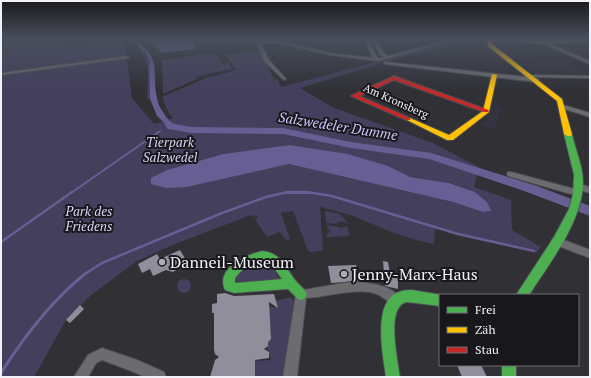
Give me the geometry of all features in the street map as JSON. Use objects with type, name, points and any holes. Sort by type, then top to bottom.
[{"type":"street","points":[[1,74],[128,57]]},
{"type":"street","points":[[265,57],[284,80]]},
{"type":"street","points":[[351,57],[378,60],[386,57]]},
{"type":"street","points":[[374,57],[378,60]]},
{"type":"street","points":[[506,57],[557,96],[563,107],[576,197],[556,241],[523,294]]},
{"type":"street","points":[[575,57],[590,63]]},
{"type":"street","points":[[386,64],[534,78],[590,77]]},
{"type":"street","points":[[486,111],[494,75]]},
{"type":"street","name":"Am Kronsberg","points":[[394,78],[486,111],[450,138],[354,96],[394,78]]},
{"type":"street","points":[[563,107],[590,115]]},
{"type":"street","points":[[511,174],[576,197],[590,190]]},
{"type":"street","points":[[556,241],[590,254]]},
{"type":"street","points":[[291,284],[234,288],[229,286],[228,280],[230,274],[235,269],[266,255],[273,258],[291,284],[301,294]]},
{"type":"street","points":[[301,294],[354,287],[383,291],[395,300]]},
{"type":"street","points":[[290,377],[301,294]]},
{"type":"street","points":[[393,377],[389,321],[391,307],[395,300],[409,297],[439,300]]},
{"type":"street","points":[[81,377],[92,359],[102,354],[137,366],[158,377]]},
{"type":"street","points":[[509,366],[509,377]]},
{"type":"shaded area","points":[[147,57],[151,57],[154,66],[155,88],[161,108],[171,123],[184,127],[184,130],[169,127],[157,116],[150,99],[149,61]]},
{"type":"shaded area","points":[[534,61],[563,61],[590,75],[537,75],[521,64],[533,64],[532,62],[535,62]]},
{"type":"shaded area","points":[[491,105],[502,107],[494,130],[480,125],[485,120]]},
{"type":"shaded area","points":[[289,145],[348,154],[388,166],[410,177],[449,183],[475,192],[487,202],[491,211],[483,212],[453,202],[289,164],[187,187],[166,188],[151,184],[151,178],[167,170],[223,154]]},
{"type":"green space","name":"Park des Friedens","points":[[1,57],[126,57],[132,98],[154,124],[173,118],[169,114],[162,97],[206,78],[237,70],[226,57],[262,57],[274,79],[277,79],[281,87],[380,61],[383,63],[300,88],[334,108],[433,143],[479,167],[474,187],[511,200],[512,230],[541,247],[536,253],[435,228],[434,244],[403,236],[353,216],[320,207],[323,250],[312,252],[308,251],[293,211],[281,213],[290,239],[286,240],[280,232],[267,237],[255,220],[258,218],[257,216],[254,217],[251,215],[175,244],[137,261],[90,296],[66,320],[34,377],[1,377]],"holes":[[[289,145],[355,156],[410,177],[449,183],[475,192],[487,202],[483,212],[453,202],[289,164],[187,187],[167,170],[223,154]]]},
{"type":"green space","points":[[144,57],[146,57],[149,61],[150,99],[147,99],[148,73]]},
{"type":"green space","points":[[187,57],[217,57],[222,64],[228,63],[232,69],[198,76],[195,80],[163,94],[162,60]]},
{"type":"green space","points":[[397,57],[406,57],[385,62],[381,61]]},
{"type":"green space","points":[[325,211],[341,215],[346,220],[347,224],[341,221],[336,224],[326,223]]},
{"type":"green space","points":[[326,225],[341,228],[347,226],[350,236],[327,237],[327,234],[330,232]]},
{"type":"green space","points":[[265,260],[271,264],[279,279],[237,287],[233,278]]},
{"type":"green space","points":[[181,279],[187,279],[191,283],[191,289],[187,293],[181,293],[177,289],[177,283]]},
{"type":"green space","points":[[292,298],[294,302],[284,377],[255,377],[253,375],[253,370],[255,367],[252,361],[271,360],[267,347],[269,307],[277,307],[275,301]]},
{"type":"building","name":"Danneil-Museum","points":[[180,250],[186,260],[176,265],[176,270],[173,272],[166,270],[153,276],[150,269],[142,273],[138,264],[157,254],[160,259]]},
{"type":"building","points":[[383,261],[388,262],[390,274],[393,274],[394,277],[398,278],[398,289],[385,286]]},
{"type":"building","name":"Jenny-Marx-Haus","points":[[356,265],[360,281],[331,283],[328,266]]},
{"type":"building","points":[[225,293],[234,296],[274,294],[278,308],[269,302],[271,339],[268,342],[268,346],[264,349],[269,352],[269,358],[255,360],[255,377],[210,377],[215,360],[219,357],[215,354],[214,350],[214,313],[212,313],[212,304],[217,303],[217,294]]},
{"type":"building","points":[[80,305],[84,309],[70,323],[66,320]]},
{"type":"building","points":[[457,366],[482,366],[487,377],[462,377]]},
{"type":"waterway","name":"Salzwedeler Dumme","points":[[169,124],[172,127],[192,130],[283,131],[351,145],[431,156],[532,189],[590,211]]},
{"type":"waterway","points":[[71,193],[160,131]]},
{"type":"waterway","points":[[1,242],[72,192]]},
{"type":"waterway","points":[[85,274],[102,263],[222,213],[266,197],[288,192],[307,192],[332,196],[458,234],[534,251]]},
{"type":"waterway","points":[[284,193],[312,193]]},
{"type":"waterway","points":[[1,373],[19,345],[39,319],[61,295],[86,273]]},
{"type":"traffic: fast","points":[[523,294],[567,224],[578,194],[579,181],[568,134]]},
{"type":"traffic: fast","points":[[291,284],[275,260],[267,256],[258,257],[242,264],[229,277],[229,286],[234,288],[291,284],[301,294]]},
{"type":"traffic: fast","points":[[393,377],[388,336],[389,313],[392,305],[397,299],[407,296],[418,296],[439,300]]},
{"type":"traffic: fast","points":[[509,366],[509,377]]},
{"type":"traffic: slow","points":[[505,57],[560,100],[568,134]]},
{"type":"traffic: slow","points":[[408,119],[450,138],[486,112],[494,75]]},
{"type":"traffic: jam","points":[[408,119],[354,96],[394,78],[486,111]]},
{"type":"place","name":"Danneil-Museum","points":[[162,262]]},
{"type":"place","name":"Jenny-Marx-Haus","points":[[344,274]]},
{"type":"park label","name":"Tierpark Salzwedel","points":[[170,150]]}]
